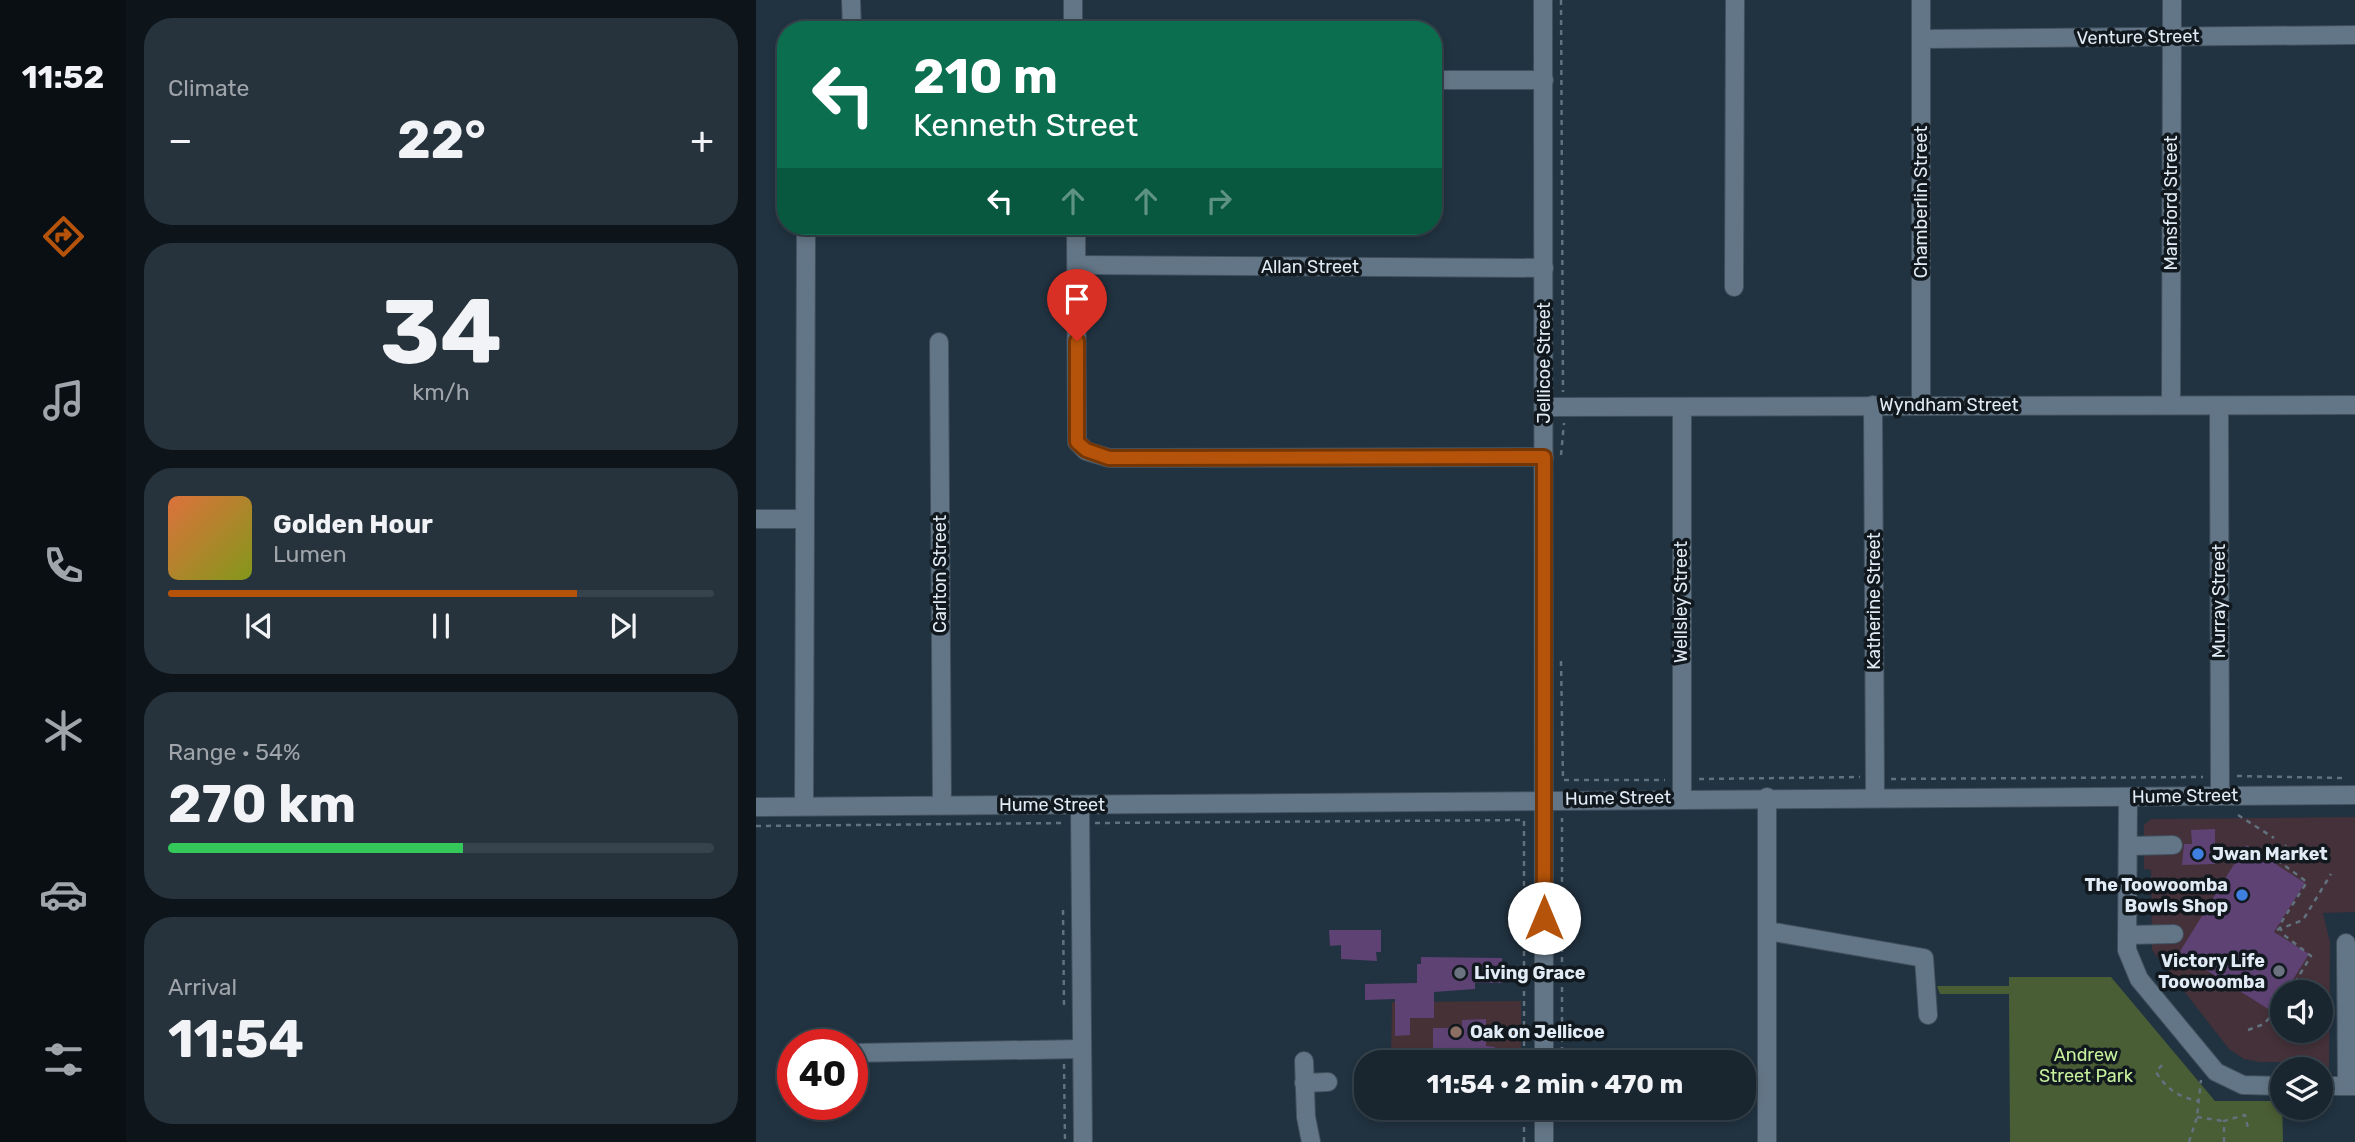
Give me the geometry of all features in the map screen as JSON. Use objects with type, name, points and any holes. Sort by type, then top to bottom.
[{"type":"street","points":[[851,0],[852,21]]},
{"type":"street","points":[[1073,0],[1073,21]]},
{"type":"street","name":"Jellicoe Street","points":[[1544,0],[1544,407],[1552,457],[1544,799],[1544,1050]]},
{"type":"street","points":[[1734,287],[1735,0]]},
{"type":"street","name":"Chamberlin Street","points":[[1921,0],[1921,405]]},
{"type":"street","name":"Mansford Street","points":[[2171,405],[2172,0]]},
{"type":"street","name":"Venture Street","points":[[1922,39],[2355,35]]},
{"type":"street","points":[[1442,80],[1544,80]]},
{"type":"street","points":[[804,806],[806,235]]},
{"type":"street","points":[[1076,235],[1077,442],[1086,450],[1109,458],[1552,457]]},
{"type":"street","name":"Allan Street","points":[[1077,265],[1544,268]]},
{"type":"street","name":"Carlton Street","points":[[939,342],[942,805]]},
{"type":"street","name":"Katherine Street","points":[[1873,405],[1875,796]]},
{"type":"street","name":"Wyndham Street","points":[[1544,407],[2355,405]]},
{"type":"street","name":"Murray Street","points":[[2219,406],[2220,796]]},
{"type":"street","name":"Wellsley Street","points":[[1681,789],[1682,407]]},
{"type":"street","points":[[756,519],[804,519]]},
{"type":"street","name":"Hume Street","points":[[756,807],[942,805],[1080,814],[1544,799],[1681,789],[1767,797],[2355,795]]},
{"type":"street","points":[[1767,797],[1768,1142]]},
{"type":"street","points":[[2128,797],[2127,934],[2128,957],[2134,971],[2211,1066],[2225,1077],[2244,1085],[2270,1086]]},
{"type":"street","points":[[1080,814],[1083,1142]]},
{"type":"street","points":[[2128,846],[2173,845]]},
{"type":"street","points":[[1768,931],[1924,957],[1928,1015]]},
{"type":"street","points":[[2127,934],[2174,934]]},
{"type":"street","points":[[2333,1086],[2351,1086],[2346,943]]},
{"type":"street","points":[[868,1053],[1082,1049]]},
{"type":"street","points":[[1304,1062],[1306,1117],[1311,1142]]},
{"type":"street","points":[[1304,1083],[1328,1082]]},
{"type":"street","points":[[1544,1120],[1544,1142]]},
{"type":"path","points":[[1552,457],[1564,407],[1561,0]]},
{"type":"path","points":[[1561,660],[1563,780],[1681,789],[1875,778],[2344,778]]},
{"type":"path","points":[[756,826],[1080,814],[1524,820],[1524,1050]]},
{"type":"path","points":[[2238,816],[2274,838]]},
{"type":"path","points":[[1562,818],[1562,1050]]},
{"type":"path","points":[[2279,929],[2307,882],[2276,862],[2286,845]]},
{"type":"path","points":[[2279,929],[2303,920],[2331,874]]},
{"type":"path","points":[[1063,906],[1064,1014]]},
{"type":"path","points":[[2279,929],[2311,956],[2296,980]]},
{"type":"path","points":[[2248,1030],[2264,1024],[2270,1017]]},
{"type":"path","points":[[1064,1049],[1065,1142]]},
{"type":"path","points":[[2162,1065],[2156,1072],[2165,1085],[2179,1096],[2198,1101]]},
{"type":"path","points":[[2189,1142],[2197,1117],[2199,1085],[2211,1066]]},
{"type":"path","points":[[2197,1117],[2224,1121],[2245,1115],[2248,1128]]},
{"type":"path","points":[[1524,1120],[1524,1142]]},
{"type":"path","points":[[2224,1121],[2224,1142]]},
{"type":"shaded area","points":[[2355,817],[2355,912],[2323,913],[2330,942],[2330,980],[2270,980],[2270,1043],[2329,1043],[2329,1057],[2270,1057],[2270,1062],[2260,1062],[2244,1059],[2229,1049],[2152,950],[2151,870],[2144,869],[2144,825],[2151,819]]},
{"type":"shaded area","name":"Oak on Jellicoe","points":[[1521,1001],[1521,1050],[1391,1050],[1392,1002]]},
{"type":"green space","name":"Andrew Street Park","points":[[2009,977],[2111,977],[2215,1101],[2270,1101],[2270,1120],[2282,1120],[2283,1142],[2010,1142],[2009,994],[1940,994],[1937,986],[2009,986]]},
{"type":"building","name":"Jwan Market","points":[[2215,829],[2215,864],[2182,865],[2184,844],[2192,844],[2191,830]]},
{"type":"building","points":[[2246,845],[2305,883],[2274,932],[2309,954],[2293,980],[2270,980],[2270,1010],[2179,953]]},
{"type":"building","points":[[1329,930],[1381,930],[1381,952],[1376,952],[1377,961],[1341,959],[1341,945],[1330,946]]},
{"type":"building","points":[[1421,957],[1502,958],[1503,983],[1475,983],[1475,989],[1434,992],[1434,1018],[1410,1018],[1410,1035],[1395,1036],[1395,999],[1365,1000],[1365,984],[1417,983],[1417,964],[1421,964]]},
{"type":"building","points":[[1486,1019],[1486,1046],[1495,1047],[1495,1050],[1433,1050],[1433,1028],[1462,1028],[1462,1020]]},
{"type":"place","name":"Jwan Market","points":[[2198,854]]},
{"type":"place","name":"The Toowoomba Bowls Shop","points":[[2242,895]]},
{"type":"place","name":"Victory Life Toowoomba","points":[[2279,971]]},
{"type":"place","name":"Living Grace","points":[[1460,973]]},
{"type":"place","name":"Oak on Jellicoe","points":[[1456,1032]]},
{"type":"route","points":[[1077,341],[1077,442],[1086,450],[1109,458],[1544,457],[1544,918]]}]
